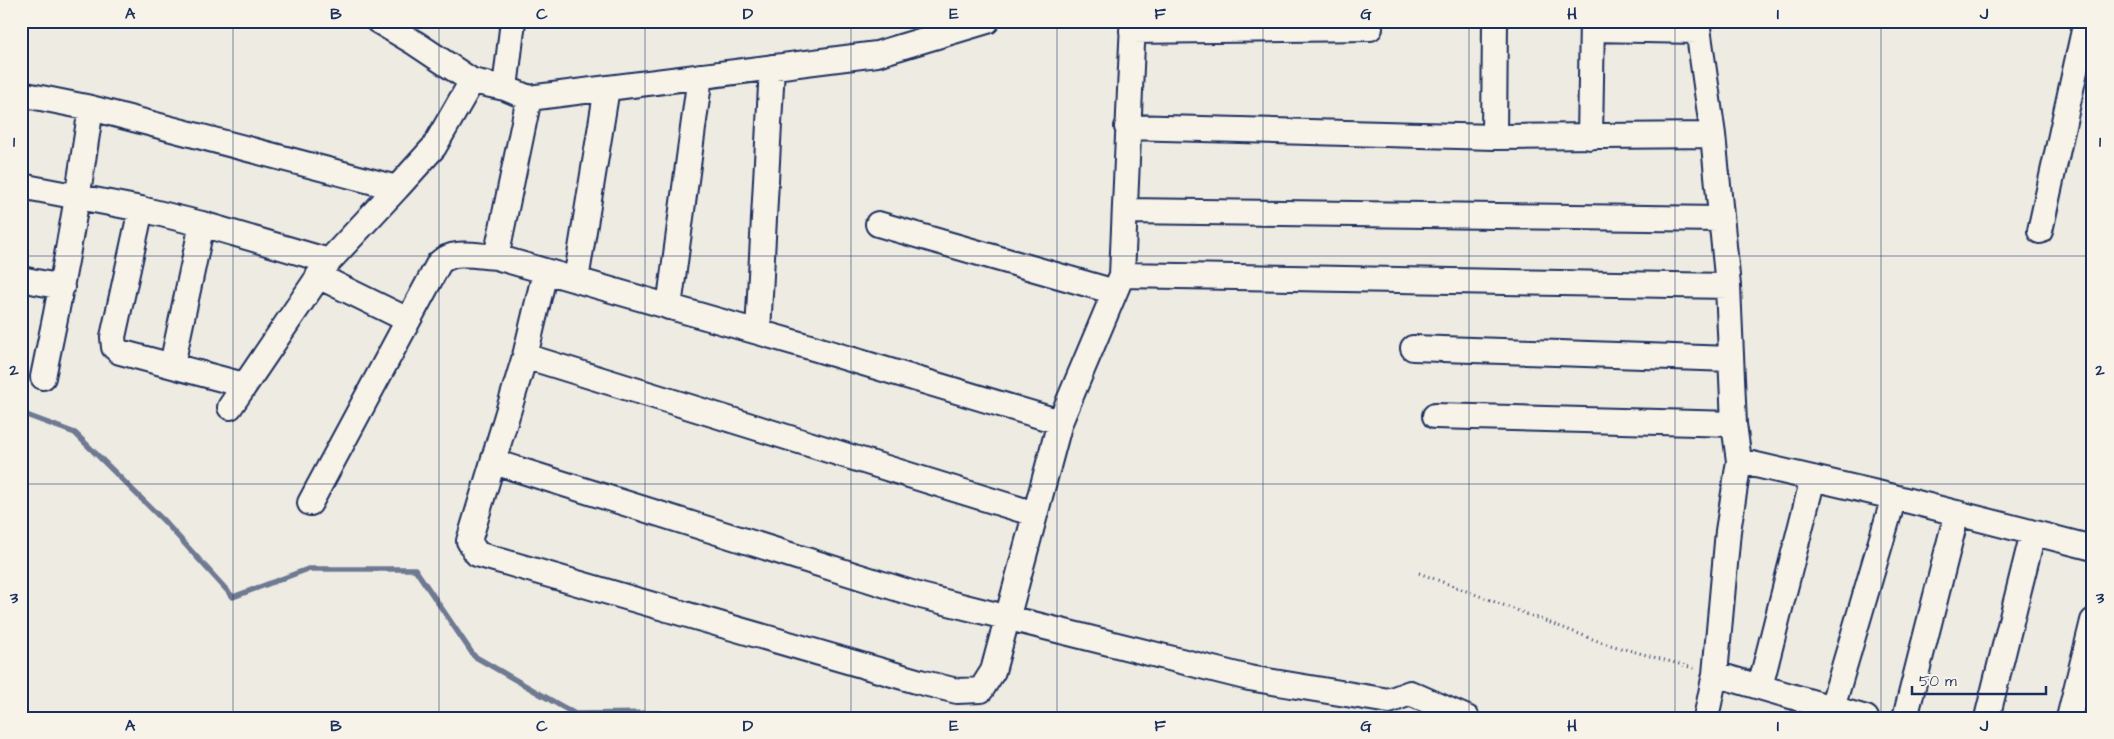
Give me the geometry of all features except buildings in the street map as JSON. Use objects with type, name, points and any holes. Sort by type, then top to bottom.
[{"type":"street","points":[[378,21],[417,32],[472,82],[505,88],[529,98],[878,54],[987,21]]},
{"type":"street","points":[[505,88],[513,21]]},
{"type":"street","points":[[1494,137],[1495,21]]},
{"type":"street","points":[[2040,232],[2086,21]]},
{"type":"street","points":[[1590,137],[1592,25],[1698,26],[1713,135],[1728,286],[1734,424],[1739,461],[1728,531],[1715,674],[1706,718]]},
{"type":"street","points":[[545,272],[525,356],[470,542],[476,554],[957,692],[981,690],[993,671],[1060,422],[1119,283],[1125,211],[1127,127],[1133,26],[1370,28]]},
{"type":"street","points":[[758,332],[772,67]]},
{"type":"street","points":[[669,307],[700,76]]},
{"type":"street","points":[[230,407],[323,268],[434,147],[472,82]]},
{"type":"street","points":[[576,280],[607,88]]},
{"type":"street","points":[[21,94],[91,108],[397,188]]},
{"type":"street","points":[[496,257],[529,98]]},
{"type":"street","points":[[43,377],[79,197],[91,108]]},
{"type":"street","points":[[1127,127],[1494,137],[1713,135]]},
{"type":"street","points":[[21,186],[141,209],[202,224],[323,268],[408,320]]},
{"type":"street","points":[[141,209],[113,337],[114,347],[120,352],[244,385]]},
{"type":"street","points":[[1125,211],[1720,219]]},
{"type":"street","points":[[172,365],[202,224]]},
{"type":"street","points":[[878,224],[1119,283],[1728,286]]},
{"type":"street","points":[[310,503],[408,320],[439,264],[446,256],[496,257],[758,332],[1060,422]]},
{"type":"street","points":[[21,280],[62,288]]},
{"type":"street","points":[[1413,348],[1731,359]]},
{"type":"street","points":[[525,356],[1035,514]]},
{"type":"street","points":[[1435,416],[1734,424]]},
{"type":"street","points":[[1739,461],[1894,497],[2093,548]]},
{"type":"street","points":[[494,462],[921,596],[1249,678],[1389,701],[1410,692],[1467,718]]},
{"type":"street","points":[[1760,687],[1813,478]]},
{"type":"street","points":[[1832,708],[1894,497]]},
{"type":"street","points":[[1905,718],[1957,513]]},
{"type":"street","points":[[1987,718],[2033,532]]},
{"type":"street","points":[[2069,718],[2093,621]]},
{"type":"street","points":[[1715,674],[1866,718]]},
{"type":"path","points":[[1419,573],[1602,643],[1715,674]]},
{"type":"waterway","points":[[21,413],[75,433],[165,522],[233,597],[308,569],[415,569],[474,656],[575,714],[657,713],[685,718]]}]
